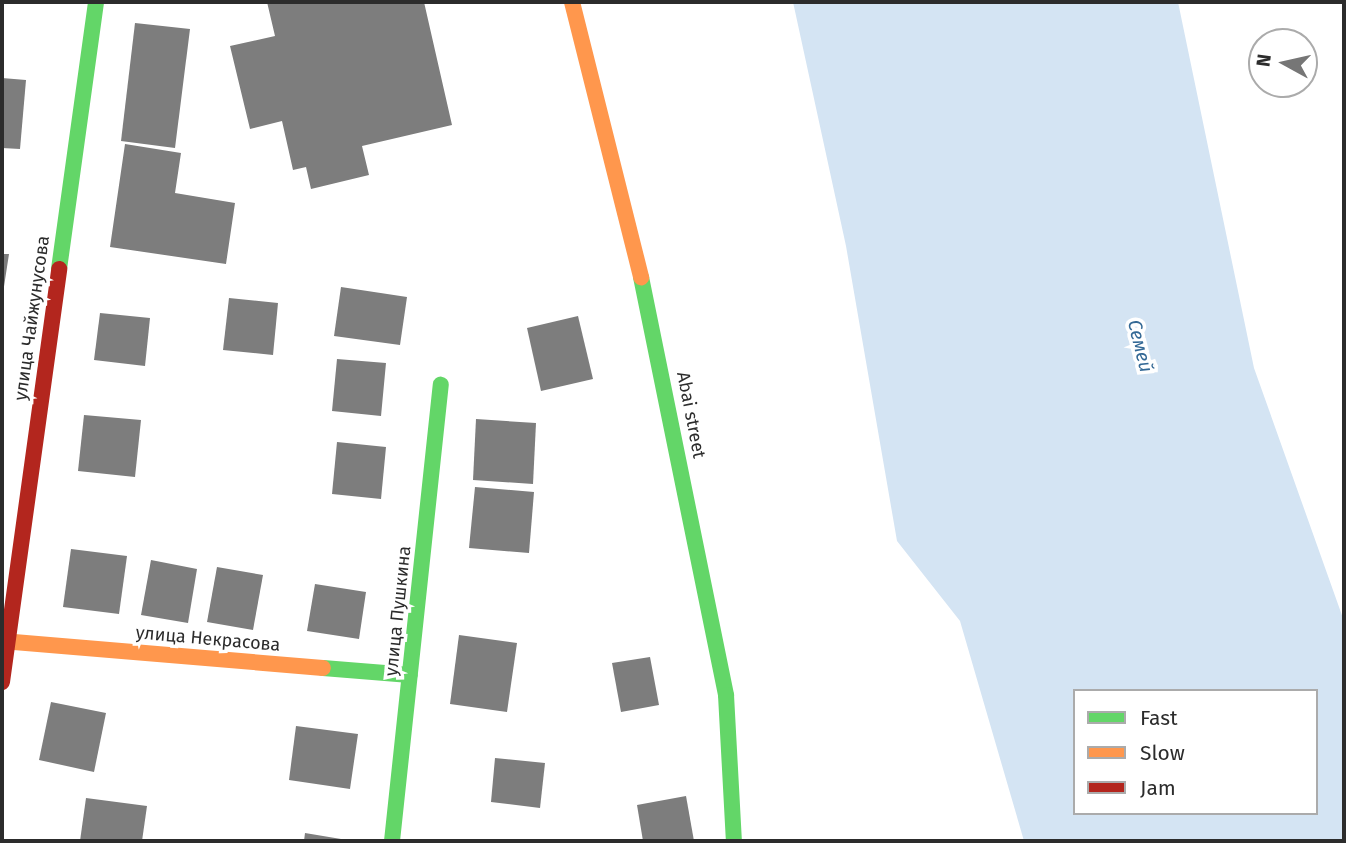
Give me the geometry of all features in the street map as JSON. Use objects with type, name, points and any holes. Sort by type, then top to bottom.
[{"type":"street","name":"улица Чайжунусова","points":[[2,682],[4,641],[96,2]]},
{"type":"street","name":"Abai street","points":[[572,2],[658,343],[726,695],[734,841]]},
{"type":"street","name":"улица Пушкина","points":[[392,841],[441,385]]},
{"type":"street","name":"улица Некрасова","points":[[4,641],[410,675]]},
{"type":"water","name":"Семей","points":[[793,2],[1178,2],[1254,368],[1344,621],[1344,841],[1024,841],[960,621],[897,541],[846,246]]},
{"type":"building","points":[[267,2],[424,2],[452,125],[362,146],[369,175],[311,189],[306,167],[293,170],[282,121],[250,129],[230,46],[275,36]]},
{"type":"building","points":[[135,23],[190,29],[175,148],[121,141]]},
{"type":"building","points":[[2,78],[26,80],[20,149],[2,148]]},
{"type":"building","points":[[125,144],[181,153],[175,193],[235,203],[226,264],[110,247]]},
{"type":"building","points":[[2,254],[9,254],[3,293],[2,293]]},
{"type":"building","points":[[341,287],[407,297],[400,345],[334,336]]},
{"type":"building","points":[[229,298],[278,303],[273,355],[223,350]]},
{"type":"building","points":[[100,313],[150,318],[145,366],[94,360]]},
{"type":"building","points":[[578,316],[593,379],[541,391],[527,328]]},
{"type":"building","points":[[337,359],[386,363],[381,416],[332,411]]},
{"type":"building","points":[[84,415],[141,420],[135,477],[78,471]]},
{"type":"building","points":[[476,419],[536,423],[533,484],[473,480]]},
{"type":"building","points":[[337,442],[386,447],[381,499],[332,494]]},
{"type":"building","points":[[475,487],[534,492],[529,553],[469,548]]},
{"type":"building","points":[[71,549],[127,556],[119,614],[63,607]]},
{"type":"building","points":[[151,560],[197,569],[188,623],[141,615]]},
{"type":"building","points":[[217,567],[263,575],[253,630],[207,622]]},
{"type":"building","points":[[315,584],[366,592],[359,639],[307,631]]},
{"type":"building","points":[[459,635],[517,643],[507,712],[450,704]]},
{"type":"building","points":[[650,657],[659,705],[621,712],[612,663]]},
{"type":"building","points":[[51,702],[106,713],[94,772],[39,760]]},
{"type":"building","points":[[296,726],[358,734],[350,789],[289,780]]},
{"type":"building","points":[[495,758],[545,763],[540,808],[491,802]]},
{"type":"building","points":[[686,796],[694,841],[643,841],[637,805]]},
{"type":"building","points":[[86,798],[147,806],[142,841],[80,841]]},
{"type":"building","points":[[305,833],[347,840],[347,841],[304,841]]},
{"type":"traffic: fast","points":[[59,269],[96,2]]},
{"type":"traffic: fast","points":[[641,277],[726,695],[734,841]]},
{"type":"traffic: fast","points":[[392,841],[441,385]]},
{"type":"traffic: fast","points":[[323,668],[410,675]]},
{"type":"traffic: slow","points":[[572,2],[641,277]]},
{"type":"traffic: slow","points":[[2,641],[323,668]]},
{"type":"traffic: jam","points":[[2,682],[59,269]]}]
